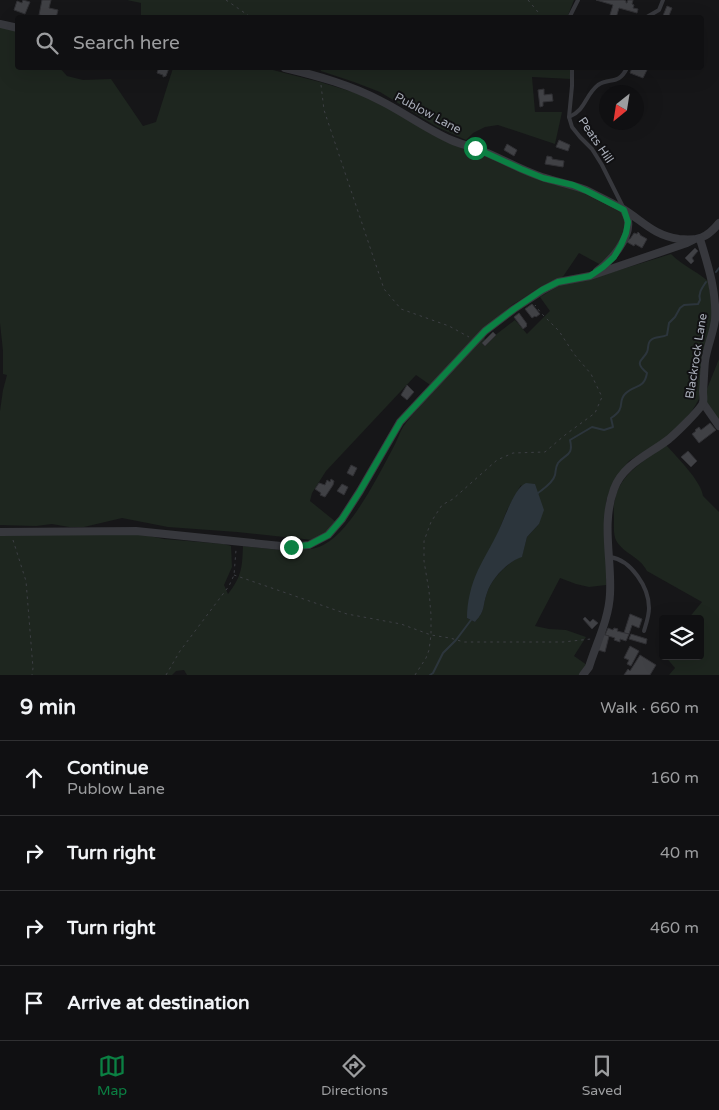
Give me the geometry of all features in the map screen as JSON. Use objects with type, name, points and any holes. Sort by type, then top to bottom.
[{"type":"street","points":[[0,24],[15,27]]},
{"type":"street","name":"Publow Lane","points":[[293,70],[320,77],[365,93],[454,142],[475,148],[528,172],[580,188],[624,210],[648,228],[662,234],[679,238],[697,239]]},
{"type":"street","points":[[590,276],[614,257],[621,245],[628,222],[624,210]]},
{"type":"street","points":[[0,531],[136,531],[291,547],[309,545],[328,535],[342,519],[400,422],[485,331],[514,309],[558,282],[590,276],[687,243],[706,236],[719,223]]},
{"type":"street","name":"Blackrock Lane","points":[[583,675],[589,667],[609,602],[610,557],[608,520],[614,486],[628,468],[669,438],[703,403],[706,360],[715,321],[710,270],[697,239]]},
{"type":"street","points":[[703,403],[719,426]]},
{"type":"lane","points":[[570,15],[578,0]]},
{"type":"lane","points":[[650,15],[659,10],[663,0]]},
{"type":"lane","name":"Peats Hill","points":[[572,70],[569,117],[572,127],[592,149],[624,210]]},
{"type":"lane","points":[[569,117],[579,112],[596,86],[618,79],[626,70]]},
{"type":"lane","points":[[610,557],[616,558],[627,565],[635,573],[645,589],[649,608],[644,631]]},
{"type":"path","points":[[226,0],[248,15]]},
{"type":"path","points":[[528,0],[540,15]]},
{"type":"path","points":[[320,77],[324,110],[384,289],[401,309],[449,326],[476,341]]},
{"type":"path","points":[[415,675],[426,658],[431,635],[424,541],[431,522],[442,505],[453,499],[497,460],[513,453],[545,452],[564,435],[595,413],[602,397],[591,374],[574,354],[559,331],[540,313],[531,298]]},
{"type":"path","points":[[10,532],[26,581],[32,675]]},
{"type":"path","points":[[166,675],[180,651],[229,586],[234,575],[238,542]]},
{"type":"path","points":[[234,575],[347,614],[401,624],[431,635],[464,642],[563,642],[598,638]]},
{"type":"shaded area","points":[[127,0],[574,0],[568,15],[141,15],[141,3]]},
{"type":"shaded area","points":[[0,27],[15,31],[15,70],[62,70],[67,76],[83,80],[111,79],[143,126],[156,122],[172,70],[273,70],[366,96],[431,134],[468,151],[494,158],[573,188],[622,213],[626,222],[623,236],[619,245],[601,265],[579,253],[562,278],[550,282],[512,305],[484,329],[485,343],[515,320],[527,334],[550,311],[540,297],[560,285],[587,280],[671,254],[708,281],[713,310],[712,322],[703,351],[699,399],[692,411],[667,437],[629,461],[614,481],[610,490],[606,501],[606,585],[589,587],[560,578],[535,626],[566,630],[586,637],[574,656],[587,665],[579,675],[187,675],[184,670],[176,671],[172,675],[0,675],[0,535],[135,533],[164,539],[224,544],[231,546],[232,567],[224,585],[228,594],[240,572],[243,546],[282,550],[311,549],[330,541],[341,531],[371,489],[403,427],[414,412],[436,389],[416,375],[326,471],[312,493],[310,501],[336,522],[327,533],[313,540],[168,527],[122,518],[84,527],[52,524],[36,526],[0,525],[0,411],[7,375],[3,374],[0,323]],"holes":[[[521,485],[539,524],[527,537],[522,556],[506,567],[492,582],[478,618],[475,622],[467,618],[507,510]]]},
{"type":"shaded area","points":[[570,70],[571,79],[532,77],[535,112],[562,112],[555,144],[498,125],[485,127],[473,133],[466,140],[437,127],[380,92],[321,71]]},
{"type":"shaded area","points":[[719,359],[719,420],[706,401],[705,394]]},
{"type":"shaded area","points":[[666,445],[693,477],[702,490],[703,496],[719,512],[719,675],[669,675],[675,668],[668,660],[704,660],[704,615],[691,615],[702,602],[647,571],[640,562],[624,550],[615,537],[614,505],[618,491],[628,475]]},
{"type":"shaded area","points":[[526,483],[535,484],[544,510],[539,524],[527,537],[522,557],[506,566],[492,582],[482,611],[475,622],[467,618],[473,582],[513,498],[517,491]]},
{"type":"building","points":[[23,0],[30,2],[25,14],[14,10],[17,1],[22,3]]},
{"type":"building","points":[[42,0],[51,0],[49,8],[58,10],[57,15],[39,15]]},
{"type":"building","points":[[596,0],[624,0],[627,3],[628,0],[633,0],[633,8],[638,9],[637,13],[619,8],[617,15],[610,15],[613,5]]},
{"type":"building","points":[[667,6],[672,8],[669,15],[663,15]]},
{"type":"building","points":[[158,70],[168,70],[166,76],[163,77],[163,75],[157,73]]},
{"type":"building","points":[[631,70],[647,70],[643,78],[630,73]]},
{"type":"building","points":[[544,89],[544,95],[552,94],[553,101],[543,102],[543,106],[540,107],[538,90]]},
{"type":"building","points":[[559,140],[570,145],[568,151],[556,147]]},
{"type":"building","points":[[507,144],[517,150],[514,156],[504,150]]},
{"type":"building","points":[[547,156],[564,161],[563,167],[545,164]]},
{"type":"building","points":[[638,232],[647,239],[642,248],[627,242],[634,233],[637,234]]},
{"type":"building","points":[[695,248],[698,251],[692,258],[694,261],[691,264],[685,258]]},
{"type":"building","points":[[532,304],[540,314],[532,318],[525,309]]},
{"type":"building","points":[[519,313],[527,324],[523,329],[514,317]]},
{"type":"building","points":[[493,332],[496,335],[485,346],[482,343]]},
{"type":"building","points":[[407,385],[414,392],[407,400],[401,395]]},
{"type":"building","points":[[710,423],[716,430],[699,443],[692,434],[699,427],[701,430]]},
{"type":"building","points":[[688,451],[697,461],[691,467],[681,457]]},
{"type":"building","points":[[351,465],[357,468],[353,476],[347,473]]},
{"type":"building","points":[[331,479],[334,481],[333,485],[325,497],[320,495],[321,493],[315,489],[319,483],[325,485],[327,480],[330,482]]},
{"type":"building","points":[[342,484],[348,487],[344,495],[337,491]]},
{"type":"building","points":[[630,614],[642,619],[639,628],[632,625],[629,634],[624,633]]},
{"type":"building","points":[[585,617],[590,622],[593,619],[598,623],[592,629],[583,619]]},
{"type":"building","points":[[608,628],[618,629],[617,631],[629,634],[626,641],[620,639],[620,642],[614,640],[615,638],[605,635]]},
{"type":"building","points":[[602,634],[609,636],[605,652],[598,650]]},
{"type":"building","points":[[631,634],[647,639],[646,644],[629,639]]},
{"type":"building","points":[[630,646],[639,651],[631,666],[627,664],[629,660],[624,658]]},
{"type":"building","points":[[640,655],[656,665],[650,675],[624,675],[628,669],[630,671]]},
{"type":"waterway","points":[[716,272],[719,268]]},
{"type":"waterway","points":[[538,493],[552,481],[558,463],[570,452],[570,440],[592,427],[604,430],[613,427],[611,418],[619,411],[623,397],[628,391],[644,382],[646,378],[647,373],[641,366],[640,361],[647,352],[650,341],[667,335],[669,323],[680,308],[684,305],[698,304],[701,291],[706,282]]},
{"type":"waterway","points":[[430,675],[433,673],[443,653],[456,640],[471,620]]},
{"type":"route","points":[[291,547],[309,545],[328,535],[342,519],[360,491],[400,422],[485,331],[542,290],[558,282],[590,276],[614,257],[621,245],[628,222],[624,210],[573,185],[543,178],[475,148]]}]
